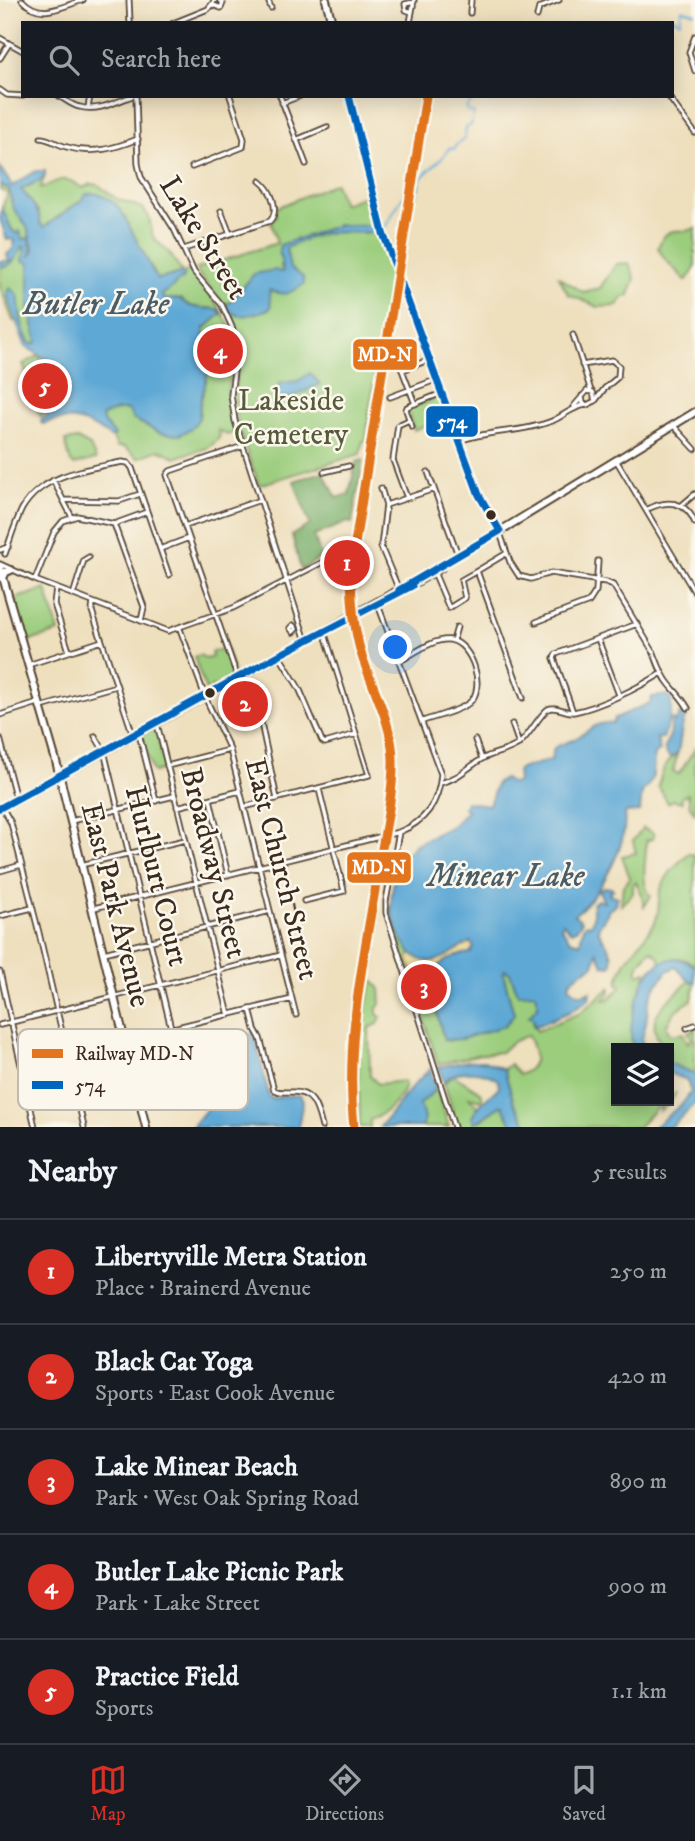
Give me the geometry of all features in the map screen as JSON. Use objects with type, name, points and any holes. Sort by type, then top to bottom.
[{"type":"main road","points":[[327,0],[332,21]]},
{"type":"main road","points":[[349,98],[383,233],[482,502],[499,531]]},
{"type":"main road","points":[[400,590],[695,412]]},
{"type":"main road","points":[[1,807],[306,641],[345,617],[434,572],[445,563]]},
{"type":"main road","name":"East Park Avenue","points":[[0,565],[60,775],[121,1029]]},
{"type":"main road","points":[[3,578],[6,572],[11,570]]},
{"type":"main road","name":"East Park Avenue","points":[[142,1110],[146,1127]]},
{"type":"street","points":[[22,0],[32,9],[43,12],[83,0]]},
{"type":"street","points":[[129,0],[130,21]]},
{"type":"street","points":[[268,0],[271,8]]},
{"type":"street","points":[[470,13],[471,0]]},
{"type":"street","points":[[537,16],[539,8],[559,0]]},
{"type":"street","points":[[410,21],[414,1],[405,4],[406,10],[412,12]]},
{"type":"street","points":[[179,21],[204,12],[216,2]]},
{"type":"street","points":[[695,36],[689,52],[695,71]]},
{"type":"street","points":[[0,38],[21,50]]},
{"type":"street","points":[[0,58],[9,44]]},
{"type":"street","points":[[0,90],[8,95],[21,96]]},
{"type":"street","points":[[62,98],[78,107],[88,108],[102,107],[128,98]]},
{"type":"street","points":[[88,108],[90,98]]},
{"type":"street","name":"Lake Street","points":[[134,98],[141,177],[167,217],[194,272],[222,305],[237,347],[231,401],[298,626],[306,641]]},
{"type":"street","points":[[192,167],[243,147],[244,139],[231,98]]},
{"type":"street","points":[[281,98],[306,164]]},
{"type":"street","points":[[282,103],[295,98]]},
{"type":"street","points":[[669,98],[695,133]]},
{"type":"street","points":[[296,140],[327,127]]},
{"type":"street","points":[[41,138],[48,138],[70,148],[95,151],[111,149],[138,139]]},
{"type":"street","points":[[184,249],[268,222],[275,216],[266,186],[260,181]]},
{"type":"street","points":[[221,211],[230,234]]},
{"type":"street","points":[[573,335],[595,401]]},
{"type":"street","points":[[415,404],[399,362],[393,363],[397,348],[416,342]]},
{"type":"street","points":[[459,441],[484,433],[541,424],[578,406],[587,405],[595,401],[604,388],[618,377],[620,370],[618,364],[612,360],[583,368]]},
{"type":"street","points":[[403,370],[423,362]]},
{"type":"street","points":[[583,368],[582,400],[587,405]]},
{"type":"street","points":[[390,397],[430,382]]},
{"type":"street","points":[[570,410],[583,394],[604,388]]},
{"type":"street","points":[[412,427],[406,408],[442,393]]},
{"type":"street","points":[[407,498],[393,457],[398,425],[409,420]]},
{"type":"street","points":[[673,425],[695,449]]},
{"type":"street","points":[[243,446],[168,472],[239,677],[260,718],[277,799]]},
{"type":"street","points":[[616,460],[695,593]]},
{"type":"street","points":[[5,554],[22,509],[28,500],[53,480],[115,463],[128,463],[169,575]]},
{"type":"street","points":[[324,472],[349,466]]},
{"type":"street","points":[[428,472],[459,556]]},
{"type":"street","points":[[53,480],[72,517]]},
{"type":"street","points":[[381,488],[386,505],[381,547],[400,590]]},
{"type":"street","points":[[386,505],[434,488]]},
{"type":"street","points":[[63,500],[119,501],[141,494]]},
{"type":"street","points":[[682,505],[695,494]]},
{"type":"street","points":[[185,526],[260,500]]},
{"type":"street","points":[[646,510],[669,502],[682,505],[690,512],[695,523]]},
{"type":"street","points":[[35,580],[54,532],[63,522],[72,517],[114,524],[147,512]]},
{"type":"street","points":[[114,524],[144,607],[141,621]]},
{"type":"street","points":[[499,531],[516,574],[523,578],[531,579],[551,573],[610,584],[615,588],[654,653],[668,684],[681,695],[688,708]]},
{"type":"street","points":[[160,549],[189,538]]},
{"type":"street","points":[[0,549],[8,547]]},
{"type":"street","points":[[434,572],[449,608],[465,599],[460,582],[507,554]]},
{"type":"street","points":[[74,595],[84,560],[89,557]]},
{"type":"street","points":[[0,565],[165,631],[180,629],[216,615],[326,561]]},
{"type":"street","points":[[536,622],[589,602],[596,591],[598,561]]},
{"type":"street","points":[[475,572],[523,698]]},
{"type":"street","points":[[56,588],[54,604],[69,651]]},
{"type":"street","points":[[92,909],[399,832],[423,819],[434,803],[440,783],[438,762],[377,602]]},
{"type":"street","points":[[93,603],[92,611],[116,685],[136,733],[156,801]]},
{"type":"street","points":[[573,712],[551,658],[637,624]]},
{"type":"street","points":[[453,641],[457,627]]},
{"type":"street","name":"East Church Street","points":[[180,629],[204,696],[230,750],[296,1015]]},
{"type":"street","points":[[244,807],[369,775],[324,631]]},
{"type":"street","points":[[598,639],[619,695]]},
{"type":"street","points":[[28,665],[102,640]]},
{"type":"street","points":[[400,661],[436,642],[453,641],[462,646],[469,656],[477,678],[477,691],[472,700],[423,721]]},
{"type":"street","points":[[279,655],[299,688],[323,741],[325,743],[356,734]]},
{"type":"street","points":[[440,783],[458,777],[482,759],[519,744],[548,709],[573,712],[641,687],[662,673]]},
{"type":"street","points":[[0,715],[116,685]]},
{"type":"street","name":"Broadway Street","points":[[156,722],[229,1015]]},
{"type":"street","points":[[512,724],[519,744]]},
{"type":"street","name":"Hurlburt Court","points":[[95,736],[104,751],[171,1028]]},
{"type":"street","points":[[0,738],[16,799]]},
{"type":"street","points":[[475,740],[482,759]]},
{"type":"street","points":[[167,766],[230,750]]},
{"type":"street","points":[[304,901],[344,891],[319,789]]},
{"type":"street","points":[[177,807],[240,791]]},
{"type":"street","points":[[71,821],[174,796]]},
{"type":"street","points":[[210,799],[228,875]]},
{"type":"street","points":[[1,807],[11,823],[62,1029]]},
{"type":"street","points":[[399,832],[386,913],[454,1127]]},
{"type":"street","points":[[81,865],[185,840]]},
{"type":"street","points":[[0,871],[21,865]]},
{"type":"street","points":[[0,916],[32,908]]},
{"type":"street","points":[[104,953],[270,911]]},
{"type":"street","points":[[0,1025],[281,955]]},
{"type":"street","points":[[0,972],[18,1049]]},
{"type":"street","points":[[167,1029],[292,999]]},
{"type":"street","points":[[250,1009],[274,1090],[278,1093],[299,1092],[310,1097],[316,1104],[322,1127]]},
{"type":"street","points":[[687,1028],[695,1025]]},
{"type":"green space","points":[[45,176],[41,189],[62,180],[71,181],[82,188],[91,184],[98,185],[117,199],[143,208],[149,217],[153,237],[170,254],[182,272],[158,280],[116,204],[84,198],[42,227],[38,211],[21,189]]},
{"type":"green space","name":"Lakeside Cemetery","points":[[335,183],[343,204],[370,194],[393,267],[366,441],[363,441],[360,454],[259,485],[236,412],[239,346],[236,327],[228,311],[196,269],[277,243],[271,223],[276,217],[276,208]]},
{"type":"green space","points":[[0,185],[9,189],[11,202],[27,227],[34,252],[30,257],[28,239],[22,240],[19,234],[12,230],[2,208],[8,193],[0,190]]},
{"type":"green space","points":[[695,228],[695,268],[686,281],[658,248],[666,234]]},
{"type":"green space","points":[[24,246],[26,250],[23,260],[29,263],[29,306],[37,342],[32,345],[22,324],[19,299],[9,302],[18,322],[13,321],[0,287],[0,267],[11,263]]},
{"type":"green space","points":[[629,263],[635,279],[629,295],[616,306],[598,307],[568,294],[559,277],[583,292],[600,288],[616,264]]},
{"type":"green space","points":[[190,269],[219,307],[232,330],[234,361],[228,390],[236,432],[227,435],[218,430],[220,436],[211,445],[176,458],[158,450],[138,458],[124,447],[117,447],[114,435],[103,422],[102,416],[117,410],[128,410],[143,425],[179,435],[191,429],[199,418],[209,369],[204,329],[221,314],[220,310],[194,307],[180,299],[163,299],[161,296]]},
{"type":"green space","points":[[38,356],[50,367],[60,389],[49,411],[41,416],[28,392],[31,386],[23,364]]},
{"type":"green space","points":[[440,396],[447,418],[414,430],[407,409]]},
{"type":"green space","points":[[77,439],[90,446],[96,459],[74,465],[71,463],[65,441]]},
{"type":"green space","points":[[363,460],[352,523],[347,522],[314,536],[321,557],[301,570],[292,535],[310,525],[294,481],[323,472],[337,498],[349,494],[356,462]]},
{"type":"green space","points":[[46,589],[59,632],[26,642],[14,599]]},
{"type":"green space","points":[[224,641],[234,674],[206,691],[194,657],[212,657],[211,652],[223,649],[220,643]]},
{"type":"green space","points":[[155,726],[165,768],[154,772],[141,734]]},
{"type":"green space","points":[[695,749],[695,813],[690,807],[688,794],[681,797],[682,802],[673,800],[668,803],[658,786],[669,761],[677,755],[673,772],[679,774]]},
{"type":"green space","points":[[643,828],[653,833],[654,838],[646,841],[644,870],[645,884],[651,896],[644,907],[636,882],[633,884],[633,893],[621,905],[623,886],[630,878],[622,856],[636,853],[633,841]]},
{"type":"green space","points":[[689,853],[695,854],[695,966],[687,960],[679,959],[661,963],[651,950],[638,968],[638,975],[646,972],[646,975],[634,1013],[633,1043],[611,1043],[611,1106],[658,1106],[638,1127],[529,1127],[514,1103],[504,1069],[510,1064],[519,1075],[531,1067],[534,1053],[528,1035],[514,1041],[501,1052],[438,1064],[388,906],[410,953],[433,955],[472,942],[474,947],[471,953],[432,978],[436,982],[448,1041],[505,1026],[514,1014],[503,973],[505,970],[510,973],[518,994],[536,992],[538,1006],[531,1018],[537,1031],[580,1013],[610,988],[610,993],[604,1000],[608,1000],[621,987],[618,984],[623,967],[656,920],[660,892],[676,865]]},
{"type":"green space","points":[[373,981],[380,989],[381,1003],[377,1014],[381,1017],[378,1024],[369,1028],[370,1076],[378,1084],[404,1081],[405,1084],[392,1106],[370,1120],[370,1127],[360,1127],[360,1030]]},
{"type":"green space","points":[[689,981],[695,982],[692,1000],[675,1011],[666,1026],[670,1035],[683,1033],[688,1043],[692,1039],[688,1032],[695,1029],[695,1074],[674,1065],[674,1043],[660,1043],[657,1036],[654,1026],[665,1003]]},
{"type":"green space","points":[[453,1075],[482,1093],[482,1100],[469,1097],[478,1107],[472,1117],[481,1121],[496,1108],[503,1106],[511,1122],[510,1127],[458,1127],[444,1083]]},
{"type":"green space","points":[[436,1089],[449,1127],[422,1127],[424,1122],[420,1104]]},
{"type":"sand","points":[[472,942],[474,947],[470,953],[415,980],[408,958],[412,953],[450,951]]},
{"type":"water","name":"Butler Lake","points":[[0,167],[12,186],[36,171],[45,171],[45,176],[40,181],[21,189],[34,206],[40,224],[44,227],[82,200],[86,194],[106,197],[122,212],[157,279],[184,273],[184,277],[162,294],[163,299],[180,299],[194,307],[220,310],[220,315],[204,329],[209,369],[199,418],[191,429],[179,435],[160,433],[133,419],[128,410],[117,410],[102,416],[103,422],[115,435],[112,438],[79,421],[62,420],[42,424],[41,420],[58,405],[68,385],[59,376],[55,364],[26,347],[9,302],[7,293],[10,288],[18,295],[25,335],[32,345],[37,342],[29,306],[29,263],[23,261],[25,247],[22,247],[10,264],[0,267],[0,261],[9,261],[7,254],[13,249],[15,240],[7,239],[0,219],[2,208],[12,230],[17,234],[20,231],[22,239],[28,238],[30,256],[34,251],[27,227],[13,207],[9,189],[0,185]]},
{"type":"water","name":"Butler Lake","points":[[338,225],[373,226],[375,229],[368,233],[323,234],[286,248],[290,268],[303,277],[304,284],[287,293],[269,290],[269,309],[245,316],[229,311],[225,305],[231,302],[254,274],[274,270],[282,272],[280,245]]},
{"type":"water","points":[[310,373],[320,384],[291,398],[274,397],[280,383],[298,381]]},
{"type":"water","name":"Minear Lake","points":[[669,695],[669,722],[663,738],[657,738],[660,751],[654,754],[653,775],[642,792],[640,810],[625,813],[618,853],[599,888],[574,915],[582,921],[577,929],[571,932],[563,923],[561,927],[570,940],[580,943],[583,927],[590,925],[593,919],[593,904],[597,900],[604,902],[599,891],[604,887],[611,888],[613,890],[609,894],[618,897],[598,930],[612,956],[611,966],[603,965],[597,952],[594,965],[577,975],[570,983],[573,991],[582,995],[590,991],[589,999],[569,1012],[534,1027],[534,1020],[529,1016],[538,1006],[535,993],[518,994],[510,973],[505,970],[503,973],[514,1015],[504,1026],[462,1039],[444,1040],[435,1006],[435,981],[431,978],[431,972],[453,957],[470,953],[474,947],[471,942],[444,957],[426,961],[419,959],[406,946],[391,910],[393,884],[402,854],[452,826],[467,811],[464,807],[466,802],[489,805],[497,782],[504,779],[512,784],[518,782],[517,771],[551,760],[554,748],[596,726],[613,723],[615,718],[650,703],[652,697]]},
{"type":"water","points":[[683,712],[685,719],[678,753],[670,758],[665,748],[671,732],[671,719],[675,723]]},
{"type":"water","points":[[677,958],[694,965],[695,982],[689,981],[676,967],[667,971],[649,1000],[642,1043],[632,1043],[631,1029],[642,985],[652,969],[664,961]]},
{"type":"water","points":[[254,1033],[269,1096],[272,1099],[300,1095],[303,1101],[298,1127],[192,1127],[206,1110],[248,1110],[248,1034]]},
{"type":"water","points":[[468,1061],[484,1061],[504,1069],[514,1103],[529,1127],[510,1127],[511,1122],[503,1106],[475,1123],[472,1117],[478,1107],[499,1087],[498,1080],[477,1072],[462,1072],[444,1083],[439,1067]]},
{"type":"water","points":[[674,1065],[695,1074],[695,1103],[671,1127],[654,1127],[682,1104],[691,1092],[687,1080],[674,1075]]},
{"type":"water","points":[[430,1069],[436,1089],[420,1104],[424,1119],[422,1127],[380,1127],[413,1086]]},
{"type":"waterway","points":[[660,21],[671,17],[680,21],[682,9],[695,13]]},
{"type":"waterway","points":[[375,229],[385,227],[403,196],[416,196],[421,178],[449,148],[455,149],[465,138],[466,128],[471,125],[474,113],[469,112],[466,107],[476,98]]},
{"type":"waterway","points":[[476,98],[484,98]]},
{"type":"railway","points":[[292,904],[294,916]]},
{"type":"rail line","name":"MD-N","points":[[354,1127],[354,1024],[389,806],[393,759],[385,718],[358,642],[351,569],[426,98]]},
{"type":"transit line","name":"574","points":[[349,98],[383,233],[479,495],[500,531],[399,590]]},
{"type":"transit line","name":"574","points":[[0,808],[279,655],[412,586]]},
{"type":"place","name":"Butler Lake Picnic Park","points":[[220,351]]},
{"type":"place","name":"Practice Field","points":[[45,386]]},
{"type":"place","name":"Libertyville Metra Station","points":[[347,563]]},
{"type":"place","name":"Black Cat Yoga","points":[[245,704]]},
{"type":"place","name":"Lake Minear Beach","points":[[424,987]]}]
